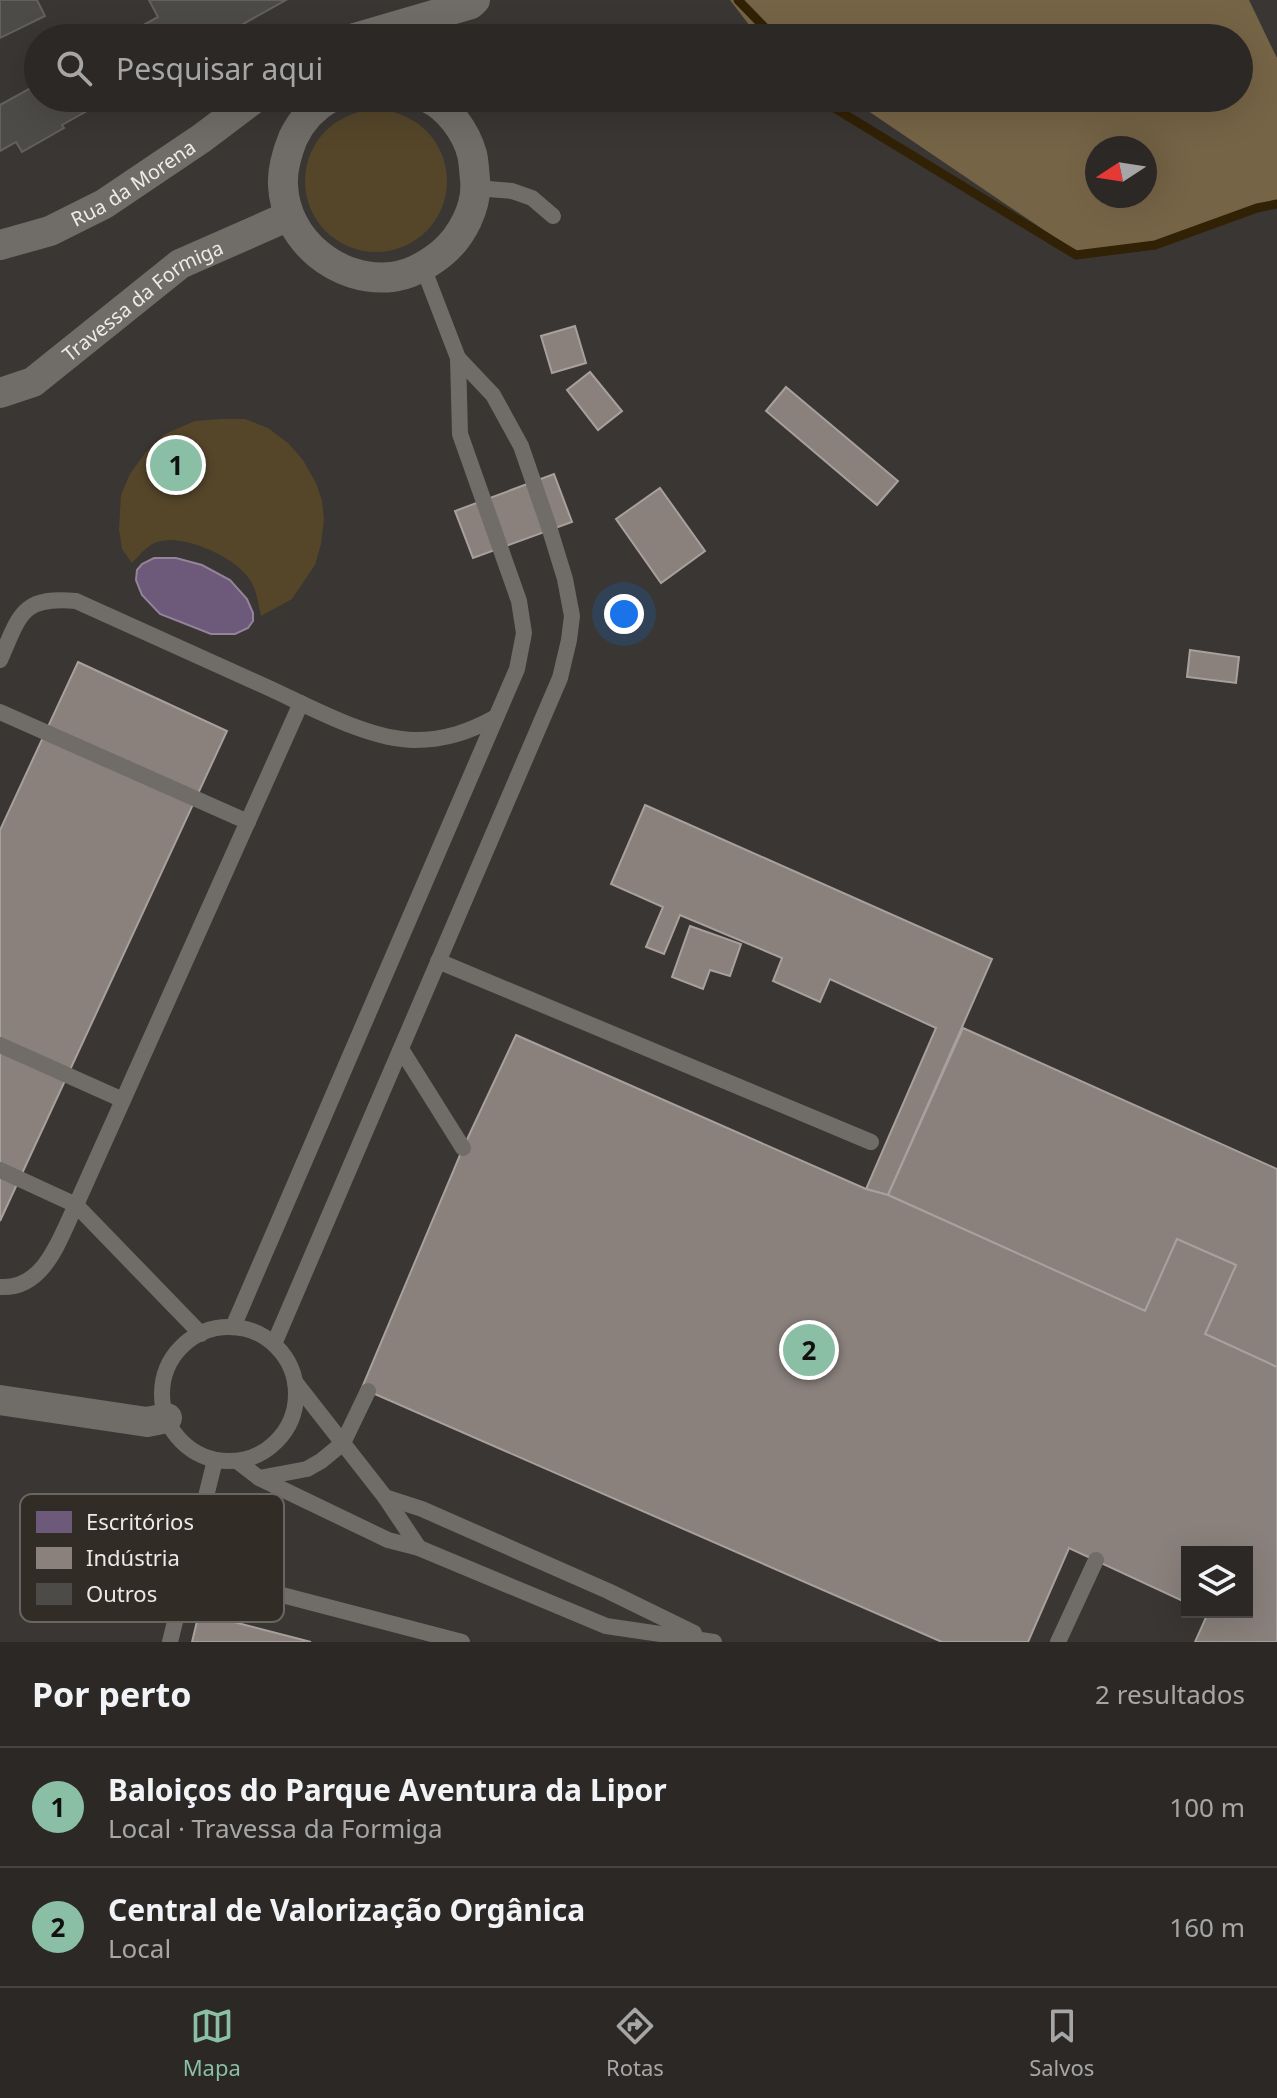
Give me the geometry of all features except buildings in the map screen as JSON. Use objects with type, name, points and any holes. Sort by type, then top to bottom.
[{"type":"street","points":[[401,24],[473,2]]},
{"type":"street","points":[[452,24],[473,2]]},
{"type":"street","name":"Rua da Morena","points":[[0,245],[50,231],[104,204],[236,112]]},
{"type":"street","points":[[312,112],[298,127],[286,155],[283,186],[289,216],[306,244],[331,264],[360,276],[393,277],[423,267],[449,247],[468,220],[476,188],[473,155],[459,125],[446,112]]},
{"type":"street","name":"Travessa da Formiga","points":[[0,393],[33,382],[180,264],[289,216]]},
{"type":"street","points":[[0,1400],[147,1422],[167,1418]]},
{"type":"lane","points":[[476,188],[512,191],[532,198],[553,216]]},
{"type":"lane","points":[[233,1327],[517,669],[524,633],[519,601],[460,434],[458,358],[423,267]]},
{"type":"lane","points":[[274,1344],[560,678],[569,640],[572,616],[565,579],[521,446],[493,395],[458,358]]},
{"type":"lane","points":[[0,660],[18,618],[33,604],[52,599],[76,601],[373,734],[413,740],[450,738],[472,731],[496,717]]},
{"type":"lane","points":[[0,1287],[11,1288],[30,1280],[47,1263],[76,1205],[301,703]]},
{"type":"lane","points":[[0,712],[248,822]]},
{"type":"lane","points":[[438,961],[871,1142]]},
{"type":"lane","points":[[0,1045],[123,1100]]},
{"type":"lane","points":[[401,1049],[463,1148]]},
{"type":"lane","points":[[0,1170],[76,1205],[201,1334]]},
{"type":"lane","points":[[233,1327],[255,1332],[274,1344],[288,1361],[295,1382],[296,1404],[289,1425],[276,1443],[258,1455],[237,1461],[215,1460],[195,1452],[178,1437],[167,1418],[162,1396],[165,1374],[175,1355],[191,1339],[210,1329],[233,1327]]},
{"type":"lane","points":[[295,1382],[385,1497],[419,1548]]},
{"type":"lane","points":[[259,1478],[307,1469],[321,1461],[343,1443],[368,1391]]},
{"type":"lane","points":[[207,1494],[215,1460]]},
{"type":"lane","points":[[237,1461],[259,1478],[388,1540],[419,1548],[606,1626],[712,1642]]},
{"type":"lane","points":[[385,1497],[422,1509],[594,1584],[712,1642]]},
{"type":"lane","points":[[1058,1642],[1096,1560]]},
{"type":"lane","points":[[284,1595],[462,1642]]},
{"type":"lane","points":[[170,1642],[175,1622]]},
{"type":"shaded area","points":[[730,0],[1249,0],[1277,58],[1277,204],[1174,239],[1111,250],[1075,251],[870,112],[1253,112],[1253,24],[748,24]]},
{"type":"shaded area","points":[[359,112],[393,112],[416,122],[435,141],[446,167],[446,195],[435,221],[416,240],[390,251],[362,251],[336,240],[317,221],[306,195],[306,167],[317,141],[336,122]]},
{"type":"shaded area","points":[[245,419],[268,428],[288,443],[303,460],[322,501],[324,519],[315,565],[292,599],[261,616],[250,580],[223,556],[184,541],[171,540],[148,546],[132,563],[122,549],[119,529],[121,495],[130,474],[145,453],[165,434],[195,421]]},
{"type":"waterway","points":[[738,0],[761,24]]},
{"type":"waterway","points":[[841,112],[1076,255],[1155,245],[1257,208],[1277,204]]},
{"type":"place","name":"Baloiços do Parque Aventura da Lipor","points":[[176,465]]},
{"type":"place","name":"Central de Valorização Orgânica","points":[[809,1350]]}]
